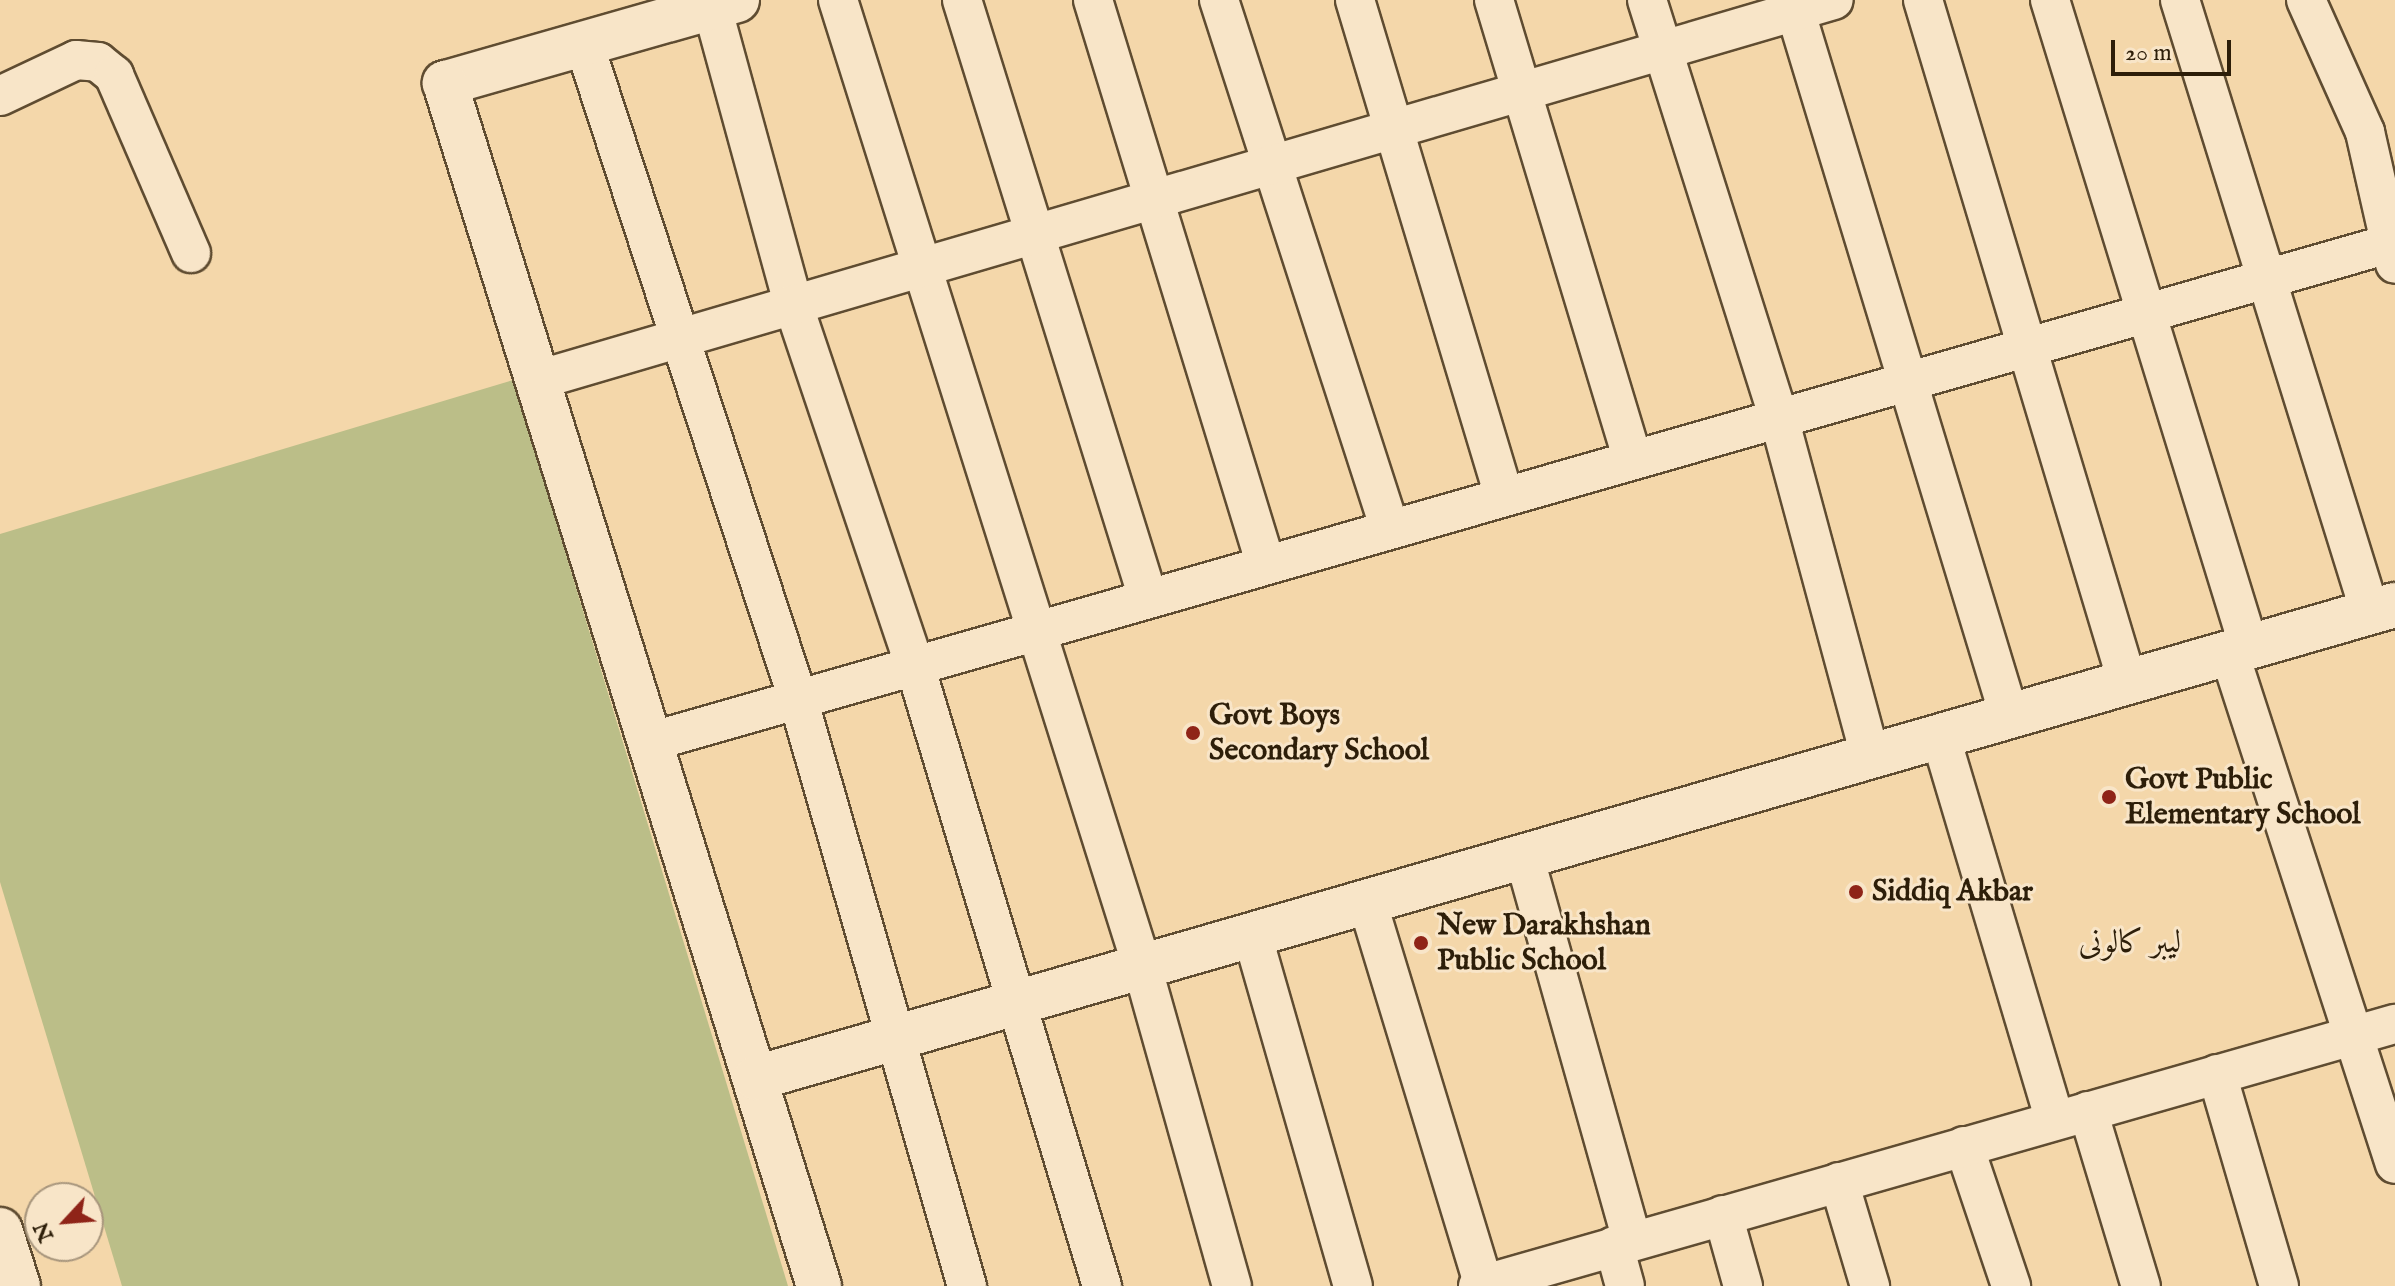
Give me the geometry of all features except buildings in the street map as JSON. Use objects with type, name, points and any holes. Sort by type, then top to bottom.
[{"type":"street","points":[[838,0],[1031,632],[1142,966],[1232,1286]]},
{"type":"street","points":[[962,0],[1148,598]]},
{"type":"street","points":[[1093,0],[1157,196],[1266,565]]},
{"type":"street","points":[[1219,0],[1276,161],[1390,529]]},
{"type":"street","points":[[1355,0],[1504,496]]},
{"type":"street","points":[[1494,0],[1633,459]]},
{"type":"street","points":[[1647,0],[1779,418],[1870,756]]},
{"type":"street","points":[[541,379],[1662,47],[1793,5],[1834,0]]},
{"type":"street","points":[[1923,0],[2127,681]]},
{"type":"street","points":[[2050,0],[2146,313],[2239,650],[2353,1035],[2395,1164]]},
{"type":"street","points":[[756,1078],[2382,609],[2180,0]]},
{"type":"street","points":[[653,741],[1903,381],[2270,278],[2393,250],[2365,132],[2306,0]]},
{"type":"street","points":[[819,1286],[541,379],[445,83],[724,4],[793,304],[915,666],[1102,1286]]},
{"type":"street","points":[[1793,5],[1903,381],[2009,715]]},
{"type":"street","points":[[584,44],[798,699],[967,1286]]},
{"type":"street","points":[[0,96],[76,60],[98,62],[114,75],[191,253]]},
{"type":"street","points":[[1940,735],[2072,1115],[2141,1286]]},
{"type":"street","points":[[1524,856],[1623,1244],[1625,1286]]},
{"type":"street","points":[[1367,901],[1482,1286],[2395,1024]]},
{"type":"street","points":[[1252,934],[1353,1286]]},
{"type":"street","points":[[2217,1074],[2279,1286]]},
{"type":"street","points":[[1964,1146],[2011,1286]]},
{"type":"street","points":[[1839,1182],[1870,1286]]},
{"type":"street","points":[[1723,1215],[1743,1286]]},
{"type":"street","points":[[0,1230],[18,1286]]},
{"type":"green space","points":[[513,380],[788,1286],[122,1286],[104,1226],[104,1182],[91,1182],[0,882],[0,534]]},
{"type":"place","name":"Govt Boys Secondary School","points":[[1193,733]]},
{"type":"place","name":"Govt Public Elementary School","points":[[2109,797]]},
{"type":"place","name":"Siddiq Akbar","points":[[1856,892]]},
{"type":"place","name":"New Darakhshan Public School","points":[[1421,943]]},
{"type":"district","name":"لیبر کالونی","points":[[2130,944]]}]
